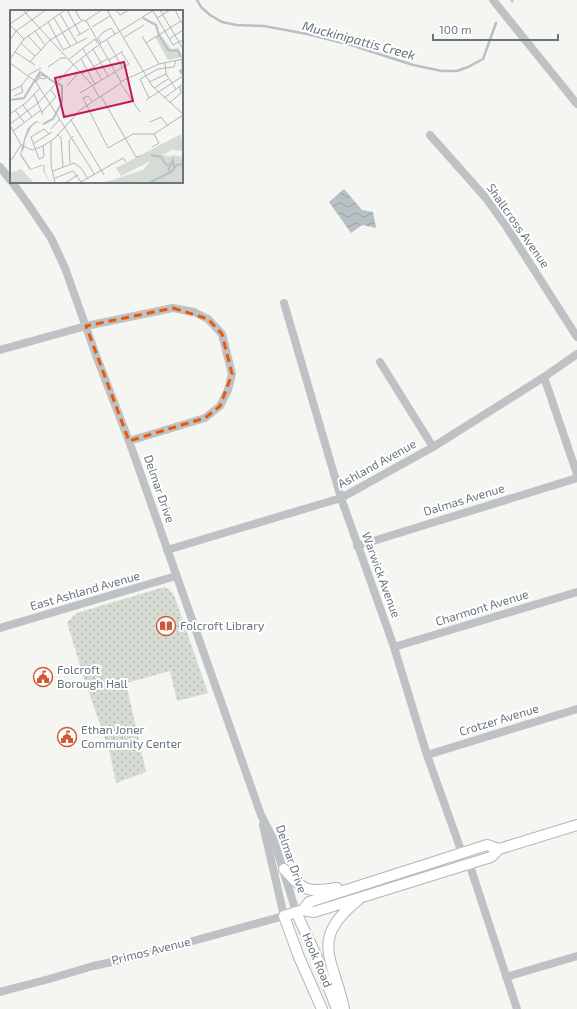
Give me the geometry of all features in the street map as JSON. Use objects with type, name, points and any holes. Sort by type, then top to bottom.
[{"type":"main road","name":"Primos Avenue","points":[[284,916],[299,911],[314,912],[491,857],[499,849],[577,825]]},
{"type":"main road","name":"Primos Avenue","points":[[299,911],[309,902],[487,845],[499,849]]},
{"type":"main road","points":[[284,869],[296,883],[310,891],[359,886]]},
{"type":"main road","points":[[344,1009],[330,962],[328,946],[329,938],[334,924],[341,915],[363,896]]},
{"type":"main road","name":"Hook Road","points":[[299,911],[337,1009]]},
{"type":"main road","name":"Hook Road","points":[[284,916],[322,1009]]},
{"type":"street","points":[[493,0],[577,104]]},
{"type":"street","name":"Shallcross Avenue","points":[[430,135],[485,197],[498,214],[577,337]]},
{"type":"street","name":"Delmar Drive","points":[[0,167],[10,181]]},
{"type":"street","name":"Delmar Drive","points":[[12,183],[51,238],[65,268],[129,441],[261,815],[274,840],[299,911]]},
{"type":"street","name":"Warwick Avenue","points":[[284,303],[341,498],[394,647],[427,755],[462,853]]},
{"type":"street","points":[[0,350],[86,326],[173,308],[194,312],[208,319],[222,334],[232,374],[228,390],[220,406],[205,418],[129,441]]},
{"type":"street","name":"Ashland Avenue","points":[[167,550],[341,498],[433,447],[544,377],[577,354]]},
{"type":"street","points":[[380,362],[433,447]]},
{"type":"street","points":[[544,377],[577,474]]},
{"type":"street","name":"Dalmas Avenue","points":[[357,546],[577,478]]},
{"type":"street","name":"East Ashland Avenue","points":[[0,628],[176,576]]},
{"type":"street","name":"Charmont Avenue","points":[[394,647],[577,592]]},
{"type":"street","name":"Crotzer Avenue","points":[[427,755],[577,709]]},
{"type":"street","name":"Delmar Drive","points":[[261,815],[284,916]]},
{"type":"street","points":[[469,863],[517,1009]]},
{"type":"street","name":"Primos Avenue","points":[[0,992],[284,916]]},
{"type":"street","points":[[506,977],[577,956]]},
{"type":"highlighted area","points":[[173,308],[208,319],[222,334],[232,374],[220,406],[205,418],[129,441],[86,326]]},
{"type":"shaded area","points":[[164,587],[168,588],[174,595],[208,693],[177,701],[170,671],[126,683],[146,772],[116,783],[109,749],[85,682],[67,622],[77,613]]},
{"type":"water","points":[[344,189],[362,210],[373,212],[376,228],[362,225],[351,233],[329,202]]},
{"type":"waterway","name":"Muckinipattis Creek","points":[[197,0],[201,7],[210,15],[222,22],[236,25],[264,26],[307,34],[351,45],[413,65],[442,71],[457,71],[483,59],[496,23]]},
{"type":"place","name":"Folcroft Library","points":[[166,626]]},
{"type":"place","name":"Folcroft Borough Hall","points":[[43,677]]},
{"type":"place","name":"Ethan Joner Community Center","points":[[67,737]]}]
